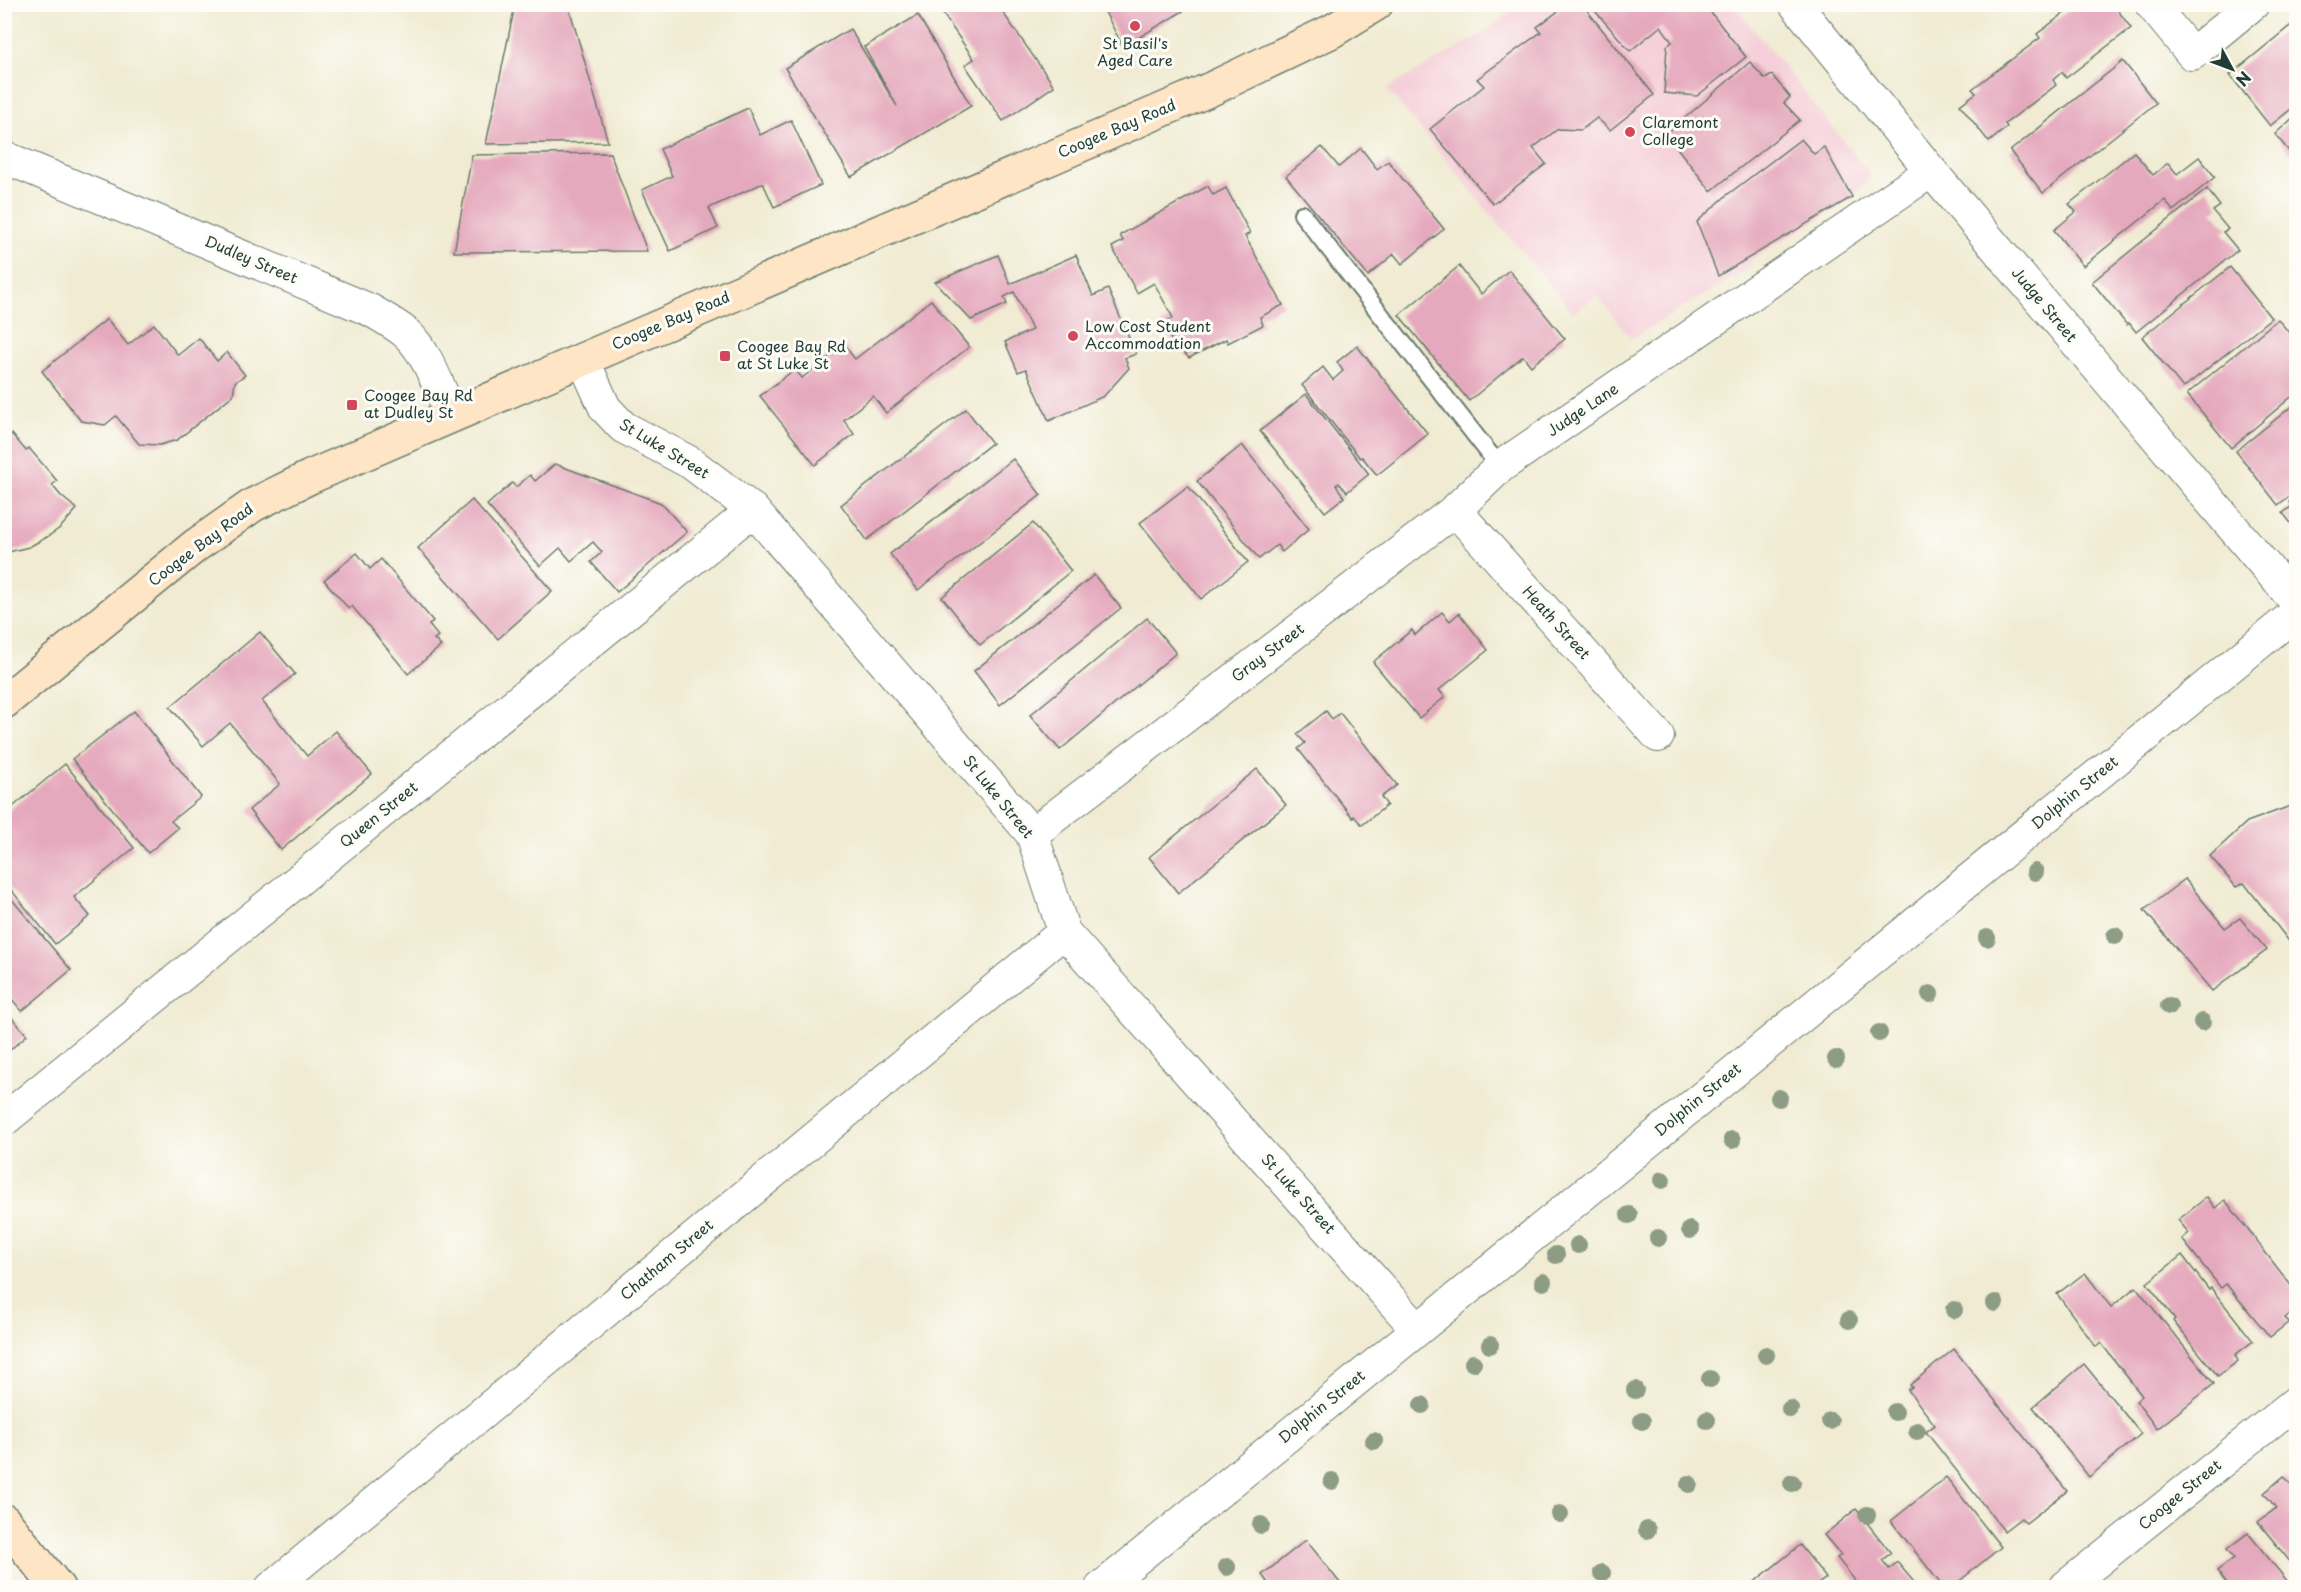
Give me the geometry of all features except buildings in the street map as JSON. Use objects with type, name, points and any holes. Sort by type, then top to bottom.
[{"type":"main road","name":"Coogee Bay Road","points":[[4,702],[195,546],[253,505],[310,477],[1211,89],[1332,31],[1376,4]]},
{"type":"main road","points":[[4,1521],[58,1587]]},
{"type":"street","name":"Judge Street","points":[[1796,4],[1931,171],[2296,602]]},
{"type":"street","points":[[2151,4],[2192,54],[2253,4]]},
{"type":"street","name":"Dudley Street","points":[[4,157],[380,315],[407,334],[421,352],[452,416]]},
{"type":"street","name":"Judge Lane","points":[[1500,467],[1931,171]]},
{"type":"street","name":"St Luke Street","points":[[583,359],[605,408],[623,427],[691,463],[753,510],[1032,834],[1064,932],[1417,1329]]},
{"type":"street","name":"Gray Street","points":[[1032,834],[1455,510],[1500,467]]},
{"type":"street","name":"Queen Street","points":[[4,1120],[753,510]]},
{"type":"street","name":"Heath Street","points":[[1455,510],[1658,736]]},
{"type":"street","name":"Dolphin Street","points":[[1101,1587],[2296,613]]},
{"type":"street","name":"Chatham Street","points":[[270,1587],[1064,932]]},
{"type":"street","name":"Coogee Street","points":[[2064,1587],[2296,1402]]},
{"type":"lane","points":[[1302,214],[1500,467]]},
{"type":"shaded area","name":"Claremont College","points":[[1519,5],[1734,5],[1871,175],[1851,200],[1753,258],[1751,267],[1631,339],[1597,295],[1573,313],[1387,89],[1483,33]]},
{"type":"place","name":"St Basil's Aged Care","points":[[1135,26]]},
{"type":"place","name":"Claremont College","points":[[1630,132]]},
{"type":"place","name":"Low Cost Student Accommodation","points":[[1073,336]]},
{"type":"place","name":"Coogee Bay Rd at St Luke St","points":[[725,356]]},
{"type":"place","name":"Coogee Bay Rd at Dudley St","points":[[352,405]]}]
